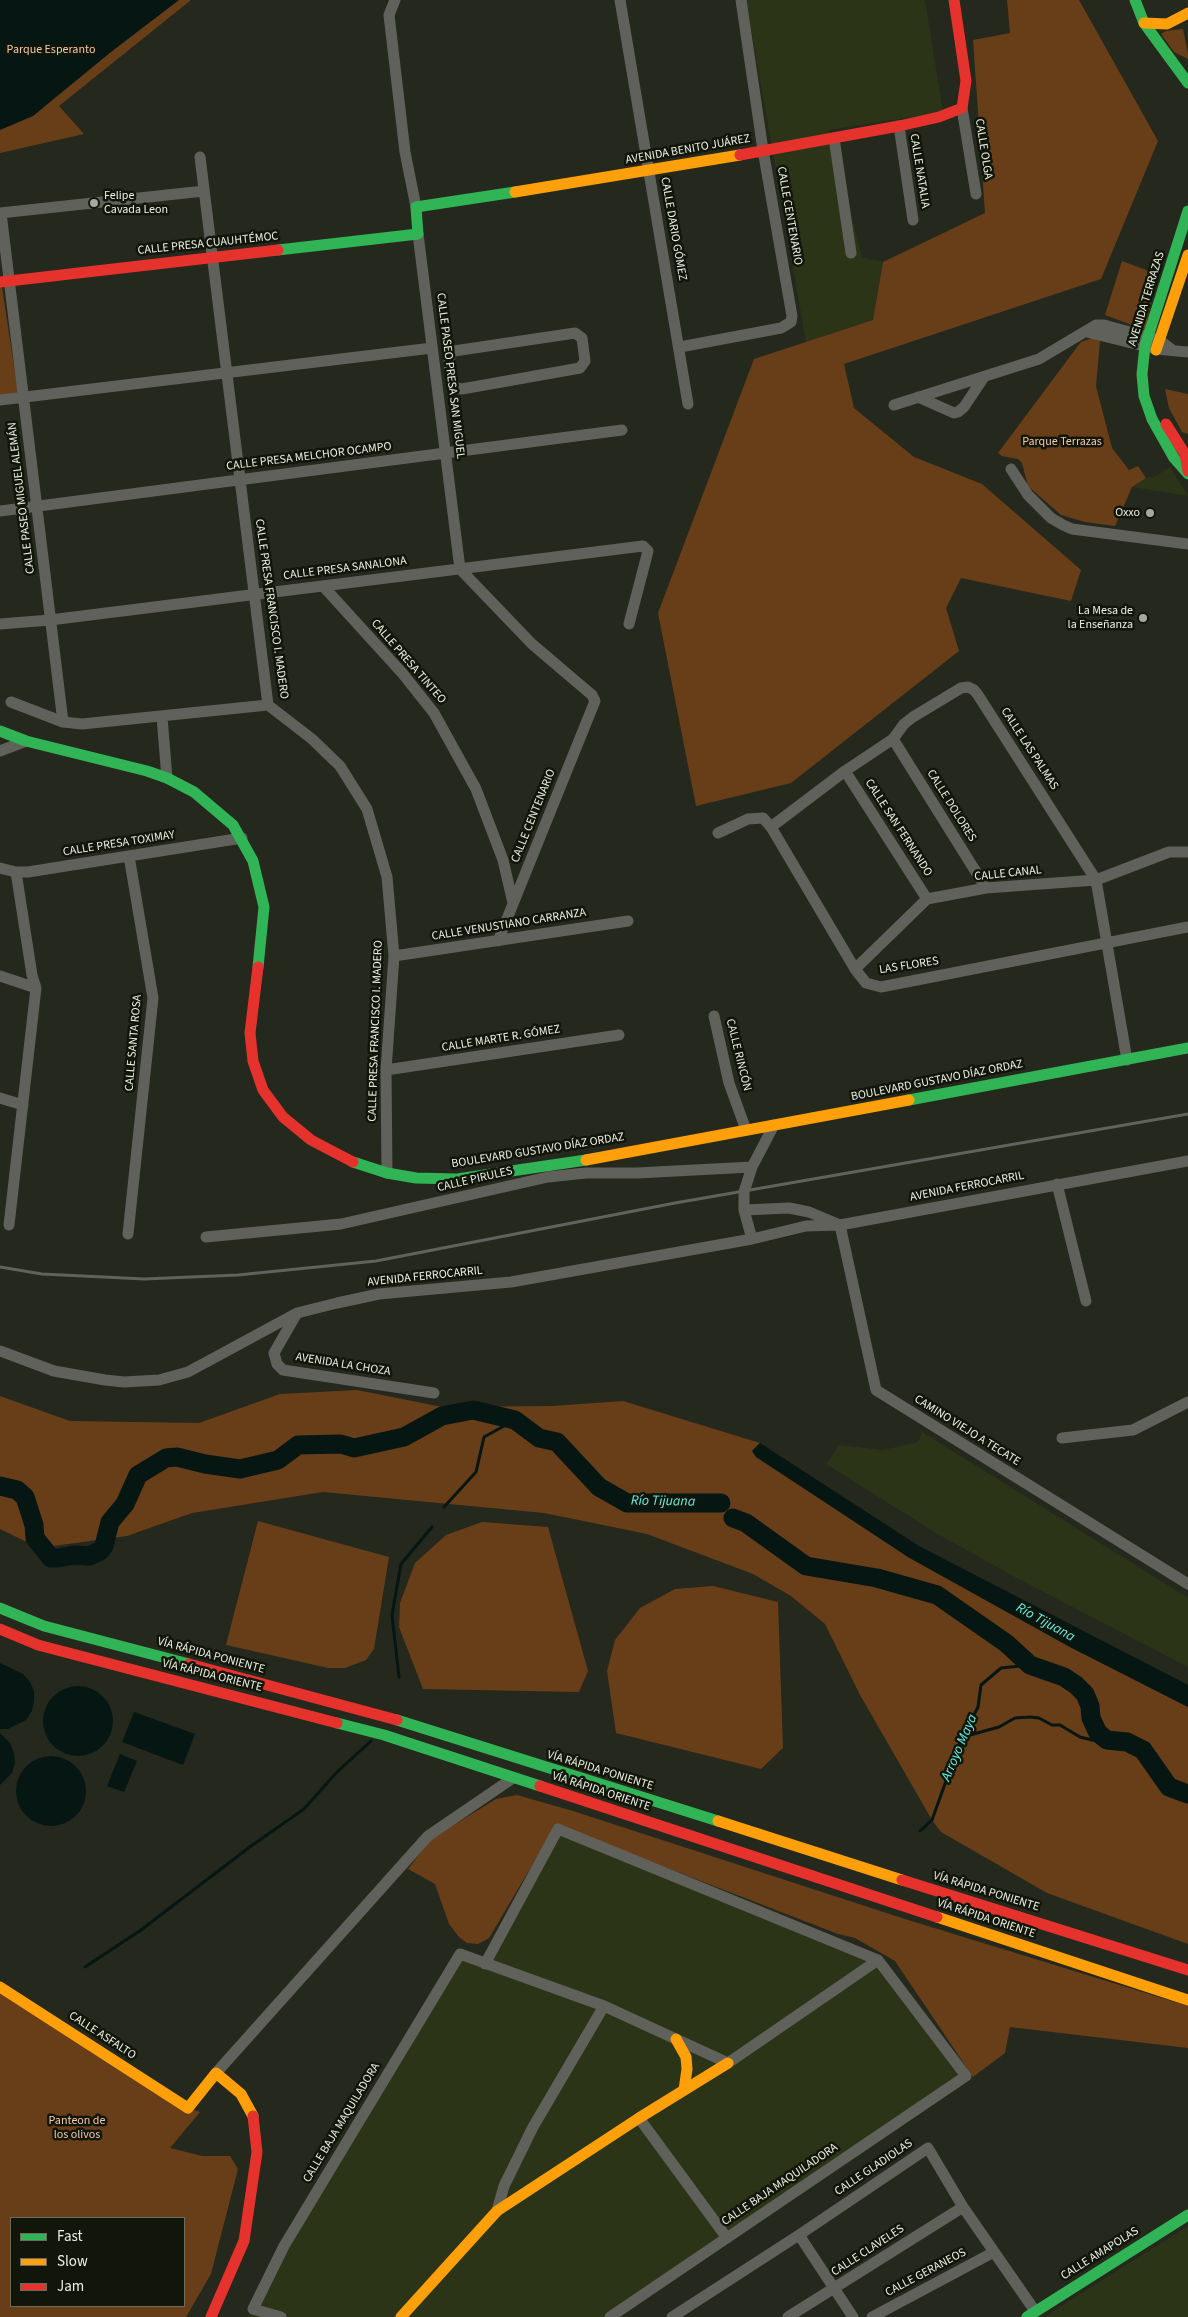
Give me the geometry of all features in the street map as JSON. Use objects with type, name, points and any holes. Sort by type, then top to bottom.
[{"type":"main road","points":[[954,0],[966,82],[962,108]]},
{"type":"main road","points":[[1135,0],[1144,23],[1161,48],[1183,66],[1188,83]]},
{"type":"main road","points":[[1144,23],[1167,24],[1188,13]]},
{"type":"main road","name":"AVENIDA BENITO JUÁREZ","points":[[416,207],[650,171],[834,138],[939,117],[962,108]]},
{"type":"main road","name":"CALLE PASEO PRESA SAN MIGUEL","points":[[416,207],[418,234]]},
{"type":"main road","name":"AVENIDA TERRAZAS","points":[[1188,211],[1182,250],[1152,343],[1152,380],[1154,392],[1161,415],[1182,455],[1188,472]]},
{"type":"main road","name":"CALLE PRESA CUAUHTÉMOC","points":[[5,281],[418,234]]},
{"type":"main road","name":"AVENIDA TERRAZAS","points":[[1152,343],[1188,256]]},
{"type":"main road","name":"BOULEVARD GUSTAVO DÍAZ ORDAZ","points":[[0,731],[26,741],[147,771],[167,778],[188,788],[210,804],[233,825],[242,838],[258,876],[264,907],[264,921],[250,1032],[253,1061],[263,1090],[283,1117],[311,1140],[343,1158],[387,1173],[416,1178],[457,1179],[547,1172],[746,1130],[1188,1048]]},
{"type":"main road","name":"VÍA RÁPIDA PONIENTE","points":[[0,1608],[44,1626],[389,1717],[1188,1970]]},
{"type":"main road","name":"VÍA RÁPIDA ORIENTE","points":[[0,1629],[38,1645],[384,1735],[1188,2000]]},
{"type":"main road","name":"CALLE ASFALTO","points":[[0,1987],[188,2108],[216,2073]]},
{"type":"main road","points":[[676,2039],[686,2057],[687,2069],[684,2090]]},
{"type":"main road","points":[[401,2317],[497,2211],[639,2118],[728,2063]]},
{"type":"main road","points":[[211,2317],[244,2241],[257,2152],[254,2119],[240,2094],[216,2073]]},
{"type":"main road","name":"CALLE AMAPOLAS","points":[[1031,2314],[1188,2216]]},
{"type":"street","name":"CALLE PASEO PRESA SAN MIGUEL","points":[[394,0],[389,15],[405,152],[416,207]]},
{"type":"street","name":"CALLE DARIO GÓMEZ","points":[[620,0],[680,347],[688,404]]},
{"type":"street","name":"CALLE CENTENARIO","points":[[680,347],[781,328],[791,322],[792,316],[763,150],[741,0]]},
{"type":"street","name":"CALLE OLGA","points":[[962,108],[976,194]]},
{"type":"street","name":"CALLE NATALIA","points":[[899,126],[913,220]]},
{"type":"street","points":[[834,138],[851,253]]},
{"type":"street","name":"CALLE PRESA FRANCISCO I. MADERO","points":[[200,157],[268,705],[312,739],[340,766],[367,809],[387,877],[394,956],[386,1070],[387,1173]]},
{"type":"street","points":[[0,213],[204,190]]},
{"type":"street","name":"CALLE PASEO MIGUEL ALEMÁN","points":[[0,213],[5,281],[24,397],[62,722]]},
{"type":"street","name":"CALLE PASEO PRESA SAN MIGUEL","points":[[418,234],[460,569]]},
{"type":"street","points":[[894,405],[1039,359],[1087,332],[1114,333],[1188,352]]},
{"type":"street","points":[[576,333],[582,338],[585,364],[580,368],[462,389],[454,386],[451,370],[450,355],[454,351],[576,333]]},
{"type":"street","points":[[0,400],[432,348]]},
{"type":"street","points":[[436,372],[451,370]]},
{"type":"street","points":[[918,398],[949,411],[958,412],[964,407],[984,377]]},
{"type":"street","name":"CALLE PRESA MELCHOR OCAMPO","points":[[0,511],[622,430]]},
{"type":"street","points":[[1011,469],[1028,495],[1051,518],[1072,529],[1188,544]]},
{"type":"street","name":"CALLE PRESA SANALONA","points":[[0,624],[50,620],[643,546],[648,551],[629,624]]},
{"type":"street","name":"CALLE CENTENARIO","points":[[460,569],[532,644],[592,695],[595,701],[498,941]]},
{"type":"street","name":"CALLE PRESA TINTEO","points":[[323,586],[403,674],[434,713],[452,743],[476,789],[490,824],[503,860],[513,903]]},
{"type":"street","name":"CALLE LAS PALMAS","points":[[771,827],[845,771],[894,739],[904,724],[912,717],[961,688],[968,687],[974,690],[1096,880],[1127,1060]]},
{"type":"street","points":[[12,702],[62,722],[82,724],[268,705]]},
{"type":"street","points":[[162,717],[167,778]]},
{"type":"street","name":"CALLE DOLORES","points":[[894,739],[986,888]]},
{"type":"street","points":[[0,751],[26,741]]},
{"type":"street","name":"CALLE SAN FERNANDO","points":[[845,771],[927,899]]},
{"type":"street","points":[[718,833],[757,817],[764,818],[771,827]]},
{"type":"street","name":"LAS FLORES","points":[[771,827],[855,969],[866,983],[881,987],[1188,927]]},
{"type":"street","name":"CALLE PRESA TOXIMAY","points":[[0,868],[16,872],[28,872],[242,838]]},
{"type":"street","name":"CALLE CANAL","points":[[927,899],[986,888],[1096,880],[1169,852],[1188,852]]},
{"type":"street","name":"CALLE SANTA ROSA","points":[[128,1234],[153,998],[129,856]]},
{"type":"street","points":[[9,1225],[36,988],[32,976],[16,872]]},
{"type":"street","points":[[855,969],[927,899]]},
{"type":"street","name":"CALLE VENUSTIANO CARRANZA","points":[[394,956],[628,920]]},
{"type":"street","points":[[0,976],[36,988]]},
{"type":"street","name":"CALLE RINCÓN","points":[[714,1016],[729,1083],[746,1130]]},
{"type":"street","name":"CALLE MARTE R. GÓMEZ","points":[[386,1070],[619,1035]]},
{"type":"street","points":[[0,1098],[23,1106]]},
{"type":"street","points":[[752,1238],[744,1210],[744,1192],[752,1167],[774,1125]]},
{"type":"street","name":"AVENIDA FERROCARRIL","points":[[0,1351],[54,1370],[96,1378],[124,1382],[159,1380],[188,1372],[297,1313],[379,1294],[510,1282],[752,1238],[806,1226],[840,1225],[1057,1184],[1188,1162]]},
{"type":"street","name":"CALLE PIRULES","points":[[206,1237],[340,1224],[547,1172],[637,1174],[752,1167]]},
{"type":"street","points":[[1057,1184],[1086,1302]]},
{"type":"street","points":[[744,1210],[789,1208],[809,1212],[840,1225]]},
{"type":"street","name":"CAMINO VIEJO A TECATE","points":[[840,1225],[876,1390],[1188,1584]]},
{"type":"street","name":"AVENIDA LA CHOZA","points":[[297,1313],[274,1353],[277,1364],[283,1370],[434,1393]]},
{"type":"street","points":[[1062,1438],[1133,1430],[1188,1402]]},
{"type":"street","points":[[216,2073],[428,1836],[513,1778]]},
{"type":"street","points":[[485,1964],[558,1829],[878,1960]]},
{"type":"street","name":"CALLE BAJA MAQUILADORA","points":[[281,2317],[253,2309],[284,2246],[460,1954],[604,2006],[728,2063]]},
{"type":"street","points":[[728,2063],[878,1960]]},
{"type":"street","name":"CALLE BAJA MAQUILADORA","points":[[610,2317],[966,2076],[878,1960]]},
{"type":"street","points":[[497,2211],[504,2186],[533,2127],[604,2006]]},
{"type":"street","points":[[639,2118],[726,2238]]},
{"type":"street","name":"CALLE GLADIOLAS","points":[[672,2317],[799,2235],[928,2148],[1031,2314]]},
{"type":"street","name":"CALLE CLAVELES","points":[[788,2317],[963,2207]]},
{"type":"street","points":[[799,2235],[853,2317]]},
{"type":"street","name":"CALLE GERANEOS","points":[[872,2317],[994,2252]]},
{"type":"shaded area","points":[[746,0],[925,0],[943,112],[829,130],[862,257],[883,262],[873,320],[806,342]]},
{"type":"shaded area","points":[[1170,467],[1188,496],[1132,487],[1146,478],[1154,477]]},
{"type":"shaded area","points":[[922,1432],[1188,1598],[1188,1667],[1015,1577],[936,1533],[826,1464],[839,1445],[883,1450],[918,1442]]},
{"type":"shaded area","points":[[558,1829],[878,1960],[966,2076],[617,2317],[249,2317],[284,2246],[460,1954],[485,1964]]},
{"type":"shaded area","points":[[1188,2226],[1188,2317],[1045,2317],[1066,2303]]},
{"type":"green space","name":"Parque Esperanto","points":[[0,0],[191,0],[59,106],[84,134],[0,153]]},
{"type":"green space","points":[[1007,0],[1079,0],[1158,141],[1101,279],[844,364],[854,408],[914,457],[982,484],[1081,570],[1071,601],[961,578],[946,608],[959,651],[791,783],[696,806],[658,613],[754,359],[873,320],[883,262],[985,213],[973,40],[1010,33]]},
{"type":"green space","points":[[1183,29],[1188,59],[1174,52],[1161,34],[1166,31]]},
{"type":"green space","points":[[1122,261],[1157,274],[1145,330],[1105,315]]},
{"type":"green space","points":[[0,287],[2,287],[18,393],[0,396]]},
{"type":"green space","name":"Parque Terrazas","points":[[1095,337],[1100,341],[1096,386],[1112,448],[1129,470],[1138,466],[1146,478],[1132,487],[1115,526],[1085,522],[1061,515],[1028,486],[1022,463],[1018,459],[1002,456],[998,453],[1081,342]]},
{"type":"green space","points":[[1165,389],[1188,394],[1188,434],[1182,432],[1169,408]]},
{"type":"green space","points":[[357,1390],[442,1407],[552,1406],[623,1401],[760,1443],[752,1451],[908,1557],[1070,1647],[1188,1707],[1188,1944],[1047,1893],[941,1832],[932,1820],[860,1695],[825,1624],[791,1596],[753,1574],[647,1534],[544,1513],[323,1492],[192,1513],[127,1536],[39,1548],[0,1529],[0,1396],[70,1421],[199,1423],[280,1394]]},
{"type":"green space","points":[[258,1521],[389,1557],[374,1649],[366,1660],[345,1668],[328,1668],[226,1645]]},
{"type":"green space","points":[[482,1522],[548,1527],[588,1671],[579,1692],[423,1689],[399,1627],[400,1603],[415,1563],[446,1535]]},
{"type":"green space","points":[[713,1586],[778,1602],[783,1748],[761,1769],[616,1733],[607,1671],[615,1640],[640,1608],[675,1589]]},
{"type":"green space","points":[[517,1795],[573,1811],[905,1919],[1188,2006],[1188,2048],[1010,2027],[1005,2053],[973,2077],[895,1961],[855,1938],[838,1934],[556,1825],[489,1938],[478,1944],[467,1943],[459,1937],[449,1924],[435,1884],[408,1869],[431,1839],[496,1799]]},
{"type":"green space","name":"Panteon de los olivos","points":[[0,1987],[188,2108],[200,2112],[170,2148],[202,2156],[230,2156],[238,2169],[211,2274],[186,2317],[0,2317]]},
{"type":"water","name":"Parque Esperanto","points":[[0,0],[179,0],[111,52],[33,116],[0,130]]},
{"type":"water","points":[[760,1443],[919,1546],[1188,1685],[1188,1707],[1070,1647],[908,1557],[756,1457],[752,1451]]},
{"type":"water","points":[[0,1663],[23,1674],[30,1682],[34,1691],[32,1711],[26,1720],[8,1729],[0,1729]]},
{"type":"water","points":[[78,1686],[91,1689],[103,1696],[110,1708],[113,1721],[110,1734],[103,1746],[91,1753],[78,1756],[65,1753],[53,1746],[46,1734],[43,1721],[46,1708],[53,1696],[65,1689]]},
{"type":"water","points":[[134,1712],[195,1734],[183,1765],[122,1742]]},
{"type":"water","points":[[0,1733],[10,1743],[15,1763],[12,1773],[0,1785]]},
{"type":"water","points":[[120,1754],[137,1761],[124,1792],[107,1786]]},
{"type":"water","points":[[51,1756],[64,1759],[76,1766],[83,1778],[86,1791],[83,1804],[76,1816],[64,1823],[51,1826],[38,1823],[26,1816],[19,1804],[16,1791],[19,1778],[26,1766],[38,1759]]},
{"type":"waterway","name":"Río Tijuana","points":[[0,1486],[17,1490],[25,1497],[34,1525],[35,1538],[51,1558],[74,1555],[89,1556],[100,1551],[104,1546],[110,1522],[125,1504],[138,1475],[166,1458],[177,1457],[205,1464],[240,1469],[278,1460],[298,1445],[341,1444],[354,1448],[404,1437],[442,1416],[473,1410],[515,1420],[539,1438],[557,1442],[599,1487],[627,1503],[721,1503]]},
{"type":"waterway","points":[[444,1507],[476,1472],[484,1437],[515,1420]]},
{"type":"waterway","name":"Río Tijuana","points":[[733,1518],[746,1523],[806,1566],[877,1578],[937,1595],[1006,1643],[1030,1665],[1064,1677],[1076,1685],[1085,1694],[1090,1706],[1091,1718],[1098,1733],[1107,1740],[1127,1742],[1143,1750],[1169,1787],[1188,1794]]},
{"type":"waterway","points":[[399,1677],[392,1615],[401,1564],[432,1527]]},
{"type":"waterway","name":"Arroyo Maya","points":[[920,1831],[932,1820],[960,1742],[978,1707],[981,1685],[1001,1668],[1030,1665]]},
{"type":"waterway","points":[[963,1740],[970,1735],[999,1727],[1015,1718],[1030,1717],[1039,1718],[1052,1725],[1060,1725],[1080,1737],[1092,1740],[1107,1740]]},
{"type":"waterway","points":[[85,1967],[141,1930],[251,1846],[304,1809],[337,1772],[371,1741]]},
{"type":"railway","points":[[0,1267],[42,1274],[144,1279],[238,1275],[376,1261],[675,1203],[1188,1114]]},
{"type":"traffic: fast","points":[[1135,0],[1144,23],[1188,83]]},
{"type":"traffic: fast","points":[[278,250],[418,234],[416,207],[515,192]]},
{"type":"traffic: fast","points":[[1188,211],[1145,346],[1142,374],[1144,396],[1152,419],[1174,458],[1188,474]]},
{"type":"traffic: fast","points":[[0,731],[26,741],[147,771],[167,778],[194,792],[233,825],[253,861],[264,907],[258,967]]},
{"type":"traffic: fast","points":[[909,1100],[1188,1048]]},
{"type":"traffic: fast","points":[[353,1162],[387,1173],[416,1178],[457,1179],[586,1160]]},
{"type":"traffic: fast","points":[[0,1608],[44,1626],[189,1664]]},
{"type":"traffic: fast","points":[[397,1720],[718,1821]]},
{"type":"traffic: fast","points":[[337,1723],[384,1735],[540,1786]]},
{"type":"traffic: fast","points":[[1027,2317],[1188,2215]]},
{"type":"traffic: slow","points":[[1144,23],[1167,24],[1188,13]]},
{"type":"traffic: slow","points":[[515,192],[740,155]]},
{"type":"traffic: slow","points":[[1156,350],[1188,255]]},
{"type":"traffic: slow","points":[[586,1160],[909,1100]]},
{"type":"traffic: slow","points":[[718,1821],[902,1880]]},
{"type":"traffic: slow","points":[[937,1917],[1188,2000]]},
{"type":"traffic: slow","points":[[0,1987],[188,2108],[216,2073],[241,2094],[253,2116]]},
{"type":"traffic: slow","points":[[676,2039],[686,2057],[687,2069],[684,2090]]},
{"type":"traffic: slow","points":[[401,2317],[497,2211],[639,2118],[728,2063]]},
{"type":"traffic: jam","points":[[740,155],[899,126],[939,117],[962,108],[966,81],[954,0]]},
{"type":"traffic: jam","points":[[0,282],[278,250]]},
{"type":"traffic: jam","points":[[1166,424],[1185,454],[1188,471]]},
{"type":"traffic: jam","points":[[258,967],[250,1033],[253,1061],[263,1090],[283,1117],[311,1140],[353,1162]]},
{"type":"traffic: jam","points":[[0,1629],[38,1645],[337,1723]]},
{"type":"traffic: jam","points":[[189,1664],[397,1720]]},
{"type":"traffic: jam","points":[[540,1786],[937,1917]]},
{"type":"traffic: jam","points":[[902,1880],[1188,1970]]},
{"type":"traffic: jam","points":[[211,2317],[244,2241],[257,2152],[253,2116]]},
{"type":"place","name":"Felipe Cavada Leon","points":[[94,203]]},
{"type":"place","name":"Oxxo","points":[[1150,513]]},
{"type":"place","name":"La Mesa de la Enseñanza","points":[[1143,618]]}]
